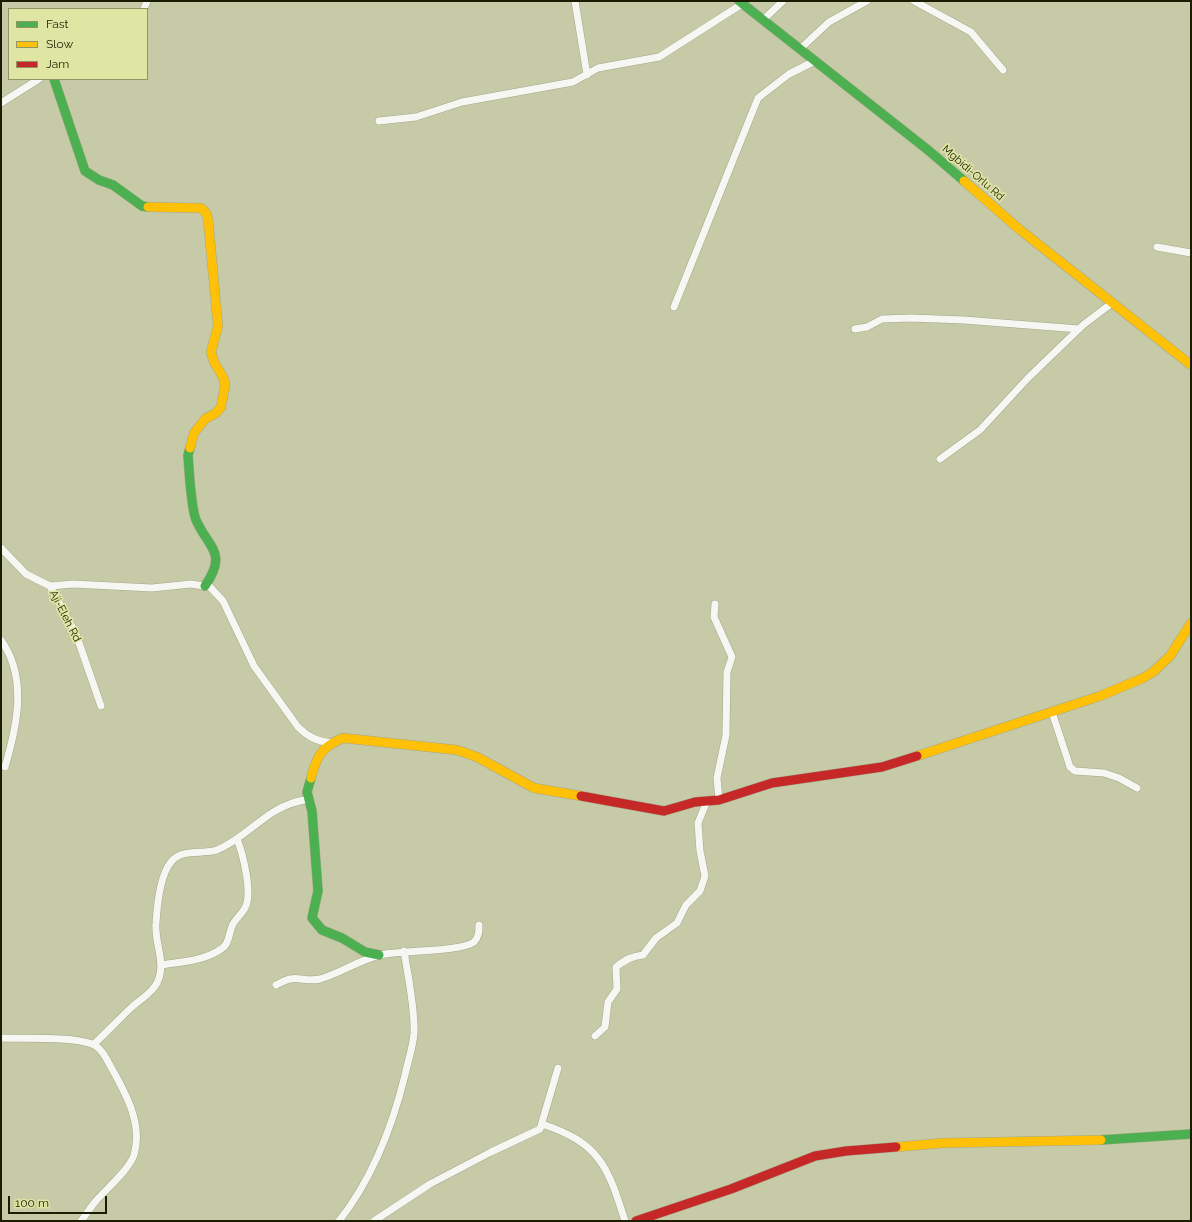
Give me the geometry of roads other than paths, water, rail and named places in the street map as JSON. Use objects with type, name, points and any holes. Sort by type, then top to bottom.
[{"type":"street","points":[[575,1],[587,74]]},
{"type":"street","points":[[763,20],[783,1]]},
{"type":"street","points":[[800,49],[829,22],[867,1]]},
{"type":"street","points":[[914,1],[971,32],[1003,70]]},
{"type":"street","points":[[378,121],[416,117],[462,102],[573,82],[598,68],[659,57],[740,2]]},
{"type":"street","name":"Mgbidi-Orlu Rd","points":[[740,2],[928,150],[1019,229],[1191,365]]},
{"type":"street","points":[[674,307],[758,98],[789,74],[815,61]]},
{"type":"street","points":[[1,103],[37,80]]},
{"type":"street","points":[[54,80],[85,171],[113,185],[142,206],[154,208],[201,208],[206,213],[208,219],[218,326],[212,344],[212,352],[214,362],[224,379],[225,386],[221,407],[216,413],[205,419],[194,433],[188,455],[196,519],[214,548],[216,556],[214,573],[205,586]]},
{"type":"street","points":[[1157,247],[1191,253]]},
{"type":"street","points":[[940,458],[980,430],[1028,378],[1079,329],[1112,303]]},
{"type":"street","points":[[855,329],[867,327],[882,319],[911,318],[964,320],[1079,329]]},
{"type":"street","name":"Aji-Eleh Rd","points":[[1,548],[26,574],[50,586],[76,634],[101,706]]},
{"type":"street","points":[[50,586],[73,584],[152,588],[191,584],[210,587],[216,591],[223,601],[254,666],[298,727],[306,735],[318,741],[331,743]]},
{"type":"street","points":[[715,604],[714,617],[732,657],[727,672],[726,735],[717,778],[719,800]]},
{"type":"street","points":[[379,955],[365,952],[342,938],[322,930],[312,918],[318,890],[315,861],[316,844],[312,811],[307,792],[319,754],[331,743],[343,738],[457,750],[470,753],[515,780],[534,788],[664,811],[695,802],[719,800],[772,783],[882,766],[1100,696],[1153,672],[1170,656],[1191,622]]},
{"type":"street","points":[[1,640],[12,658],[18,692],[18,718],[5,767]]},
{"type":"street","points":[[1052,712],[1070,767],[1074,771],[1104,773],[1119,778],[1138,788]]},
{"type":"street","points":[[94,1044],[134,1005],[148,994],[157,983],[161,965],[155,925],[158,900],[166,871],[171,862],[177,856],[218,850],[237,839],[276,810],[295,802],[309,799]]},
{"type":"street","points":[[595,1036],[605,1027],[608,1002],[617,989],[616,967],[635,955],[643,955],[656,938],[677,923],[686,905],[700,891],[705,876],[700,851],[698,823],[707,800]]},
{"type":"street","points":[[161,965],[218,952],[229,942],[231,927],[245,908],[247,901],[248,888],[237,839]]},
{"type":"street","points":[[276,985],[292,978],[308,981],[324,978],[379,955],[404,951],[443,949],[468,944],[474,942],[479,935],[479,925]]},
{"type":"street","points":[[339,1221],[356,1200],[377,1158],[394,1117],[408,1061],[414,1034],[404,951]]},
{"type":"street","points":[[1,1038],[74,1041],[94,1044],[100,1048],[105,1056],[130,1102],[134,1121],[134,1155],[127,1167],[94,1203],[81,1221]]},
{"type":"street","points":[[374,1221],[430,1184],[491,1152],[540,1129],[558,1068]]},
{"type":"street","points":[[542,1124],[556,1128],[579,1141],[599,1158],[612,1180],[625,1221]]},
{"type":"street","points":[[636,1221],[731,1189],[815,1156],[846,1151],[943,1143],[1094,1140],[1191,1134]]}]
